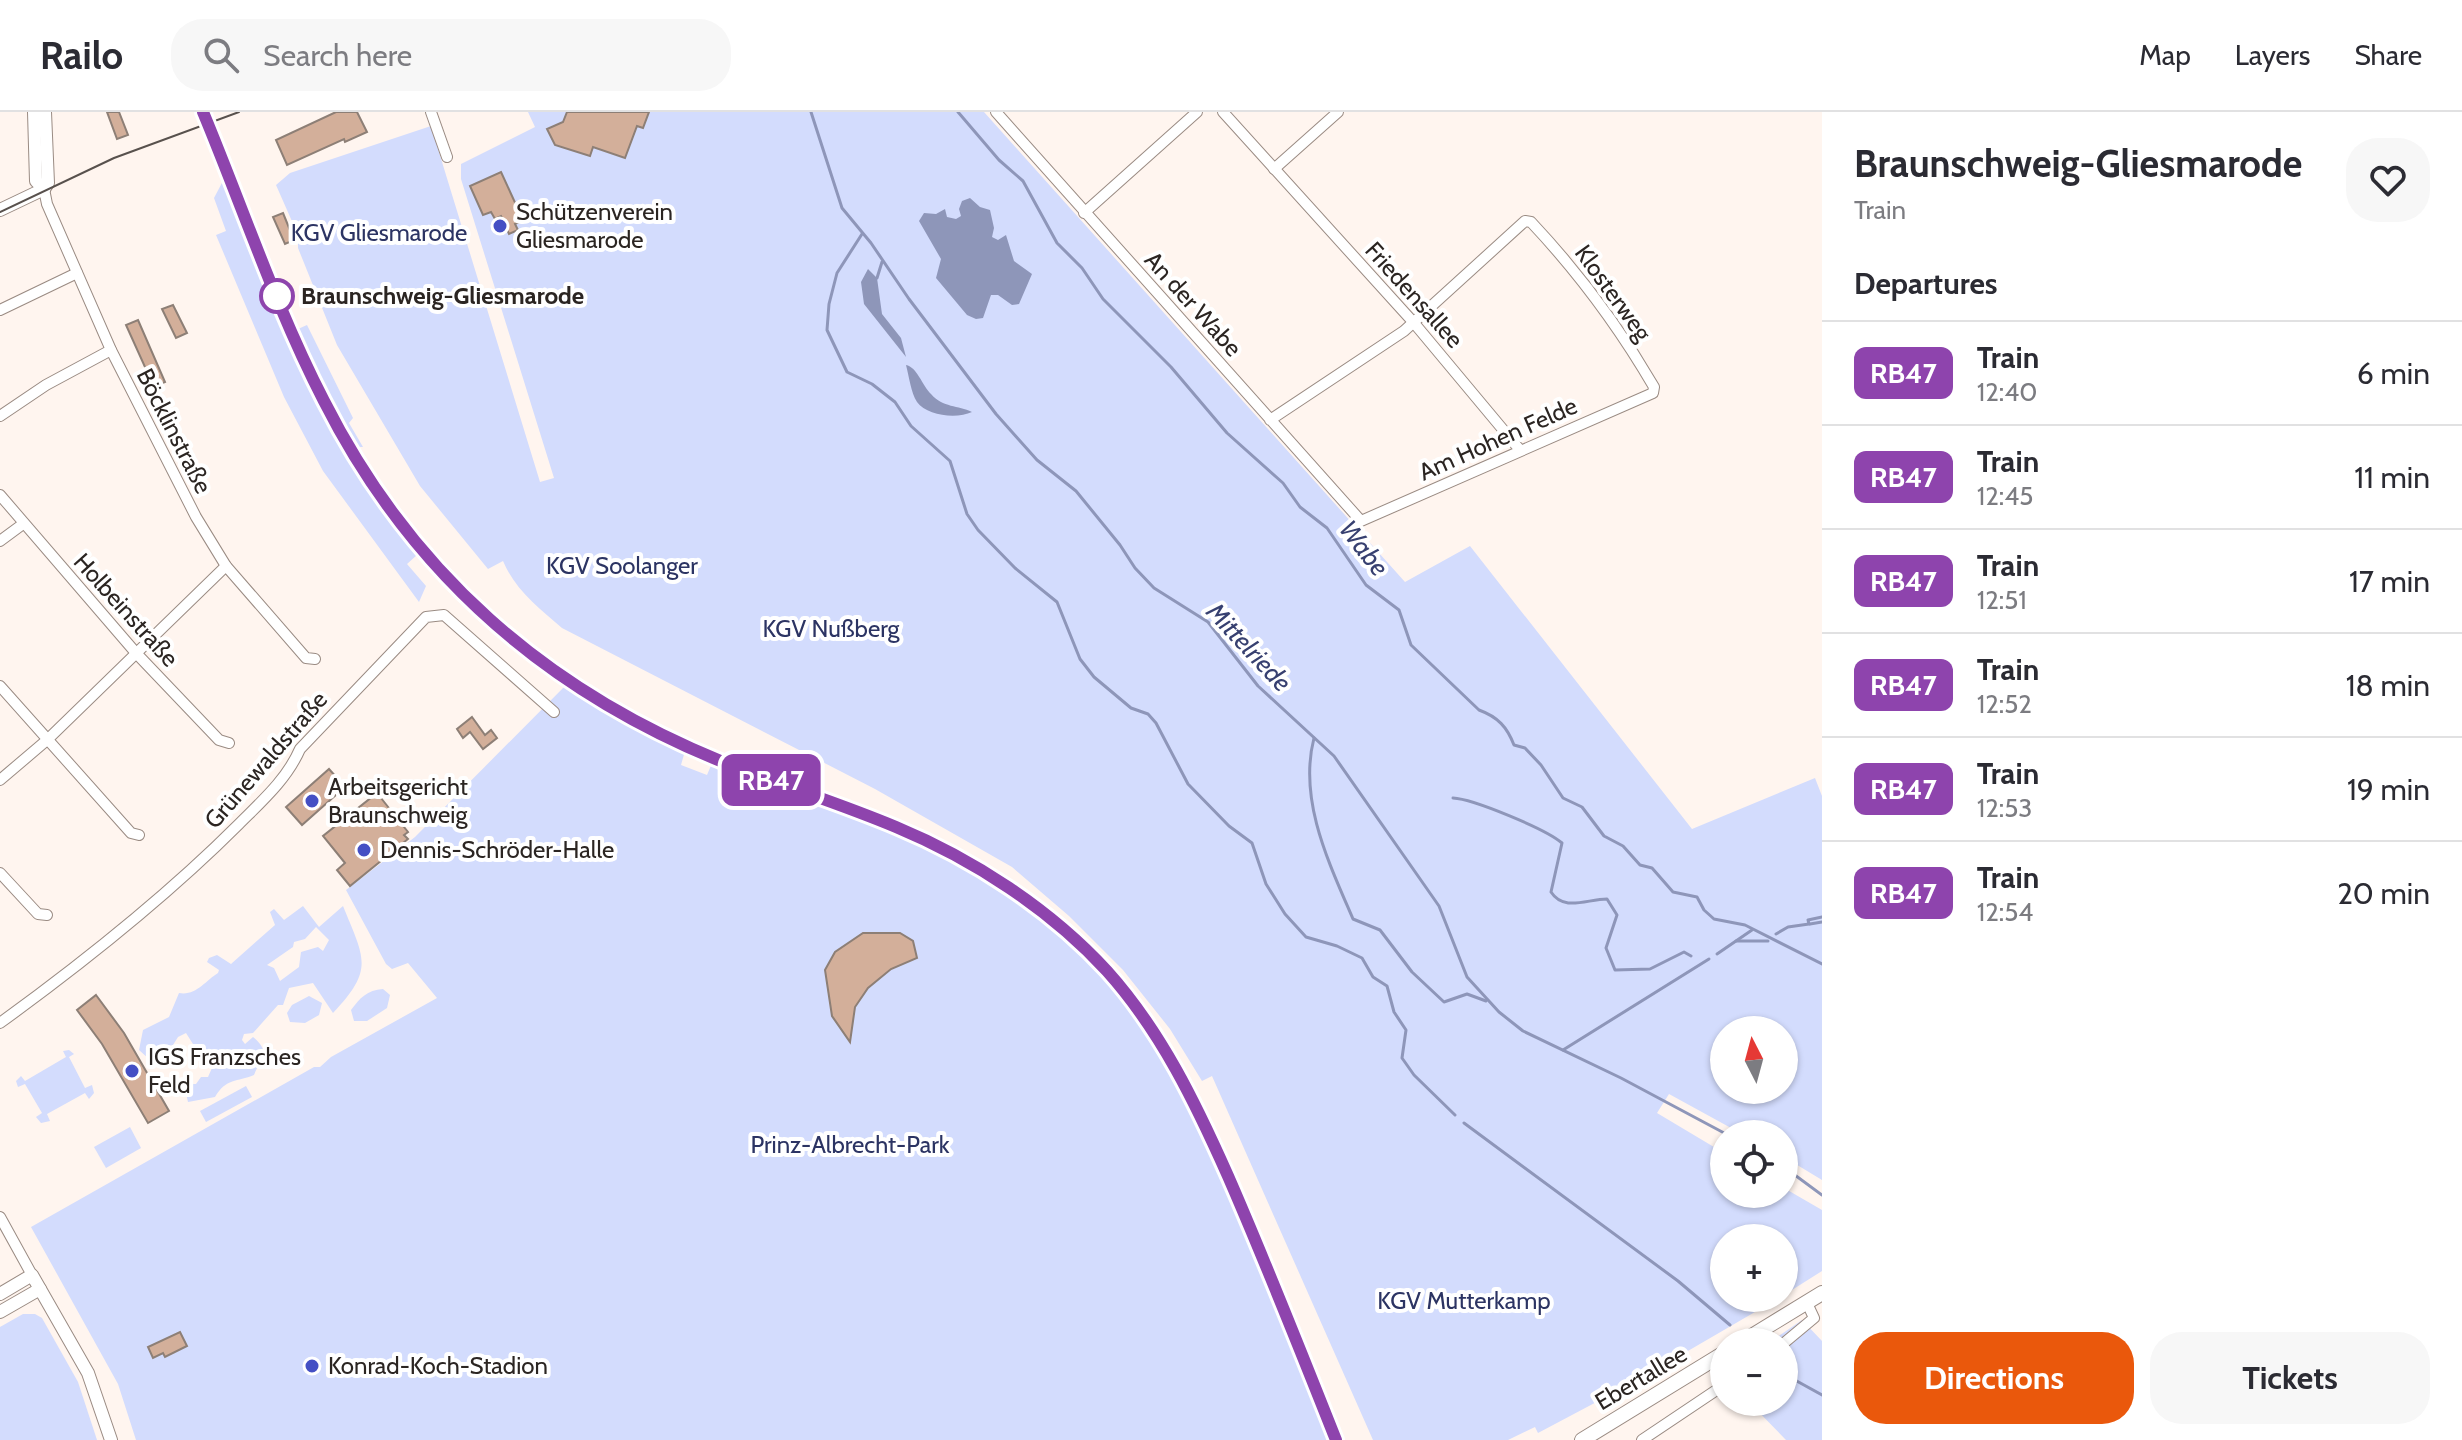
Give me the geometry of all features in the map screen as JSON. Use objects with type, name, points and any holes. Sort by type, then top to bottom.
[{"type":"main road","points":[[1765,1328],[1822,1293]]},
{"type":"main road","name":"Ebertallee","points":[[1582,1440],[1710,1362]]},
{"type":"street","points":[[34,112],[36,181],[44,189]]},
{"type":"street","points":[[0,210],[44,189],[48,183],[45,112]]},
{"type":"street","points":[[431,112],[447,157]]},
{"type":"street","name":"An der Wabe","points":[[996,112],[1361,521]]},
{"type":"street","points":[[1084,213],[1197,112]]},
{"type":"street","name":"Friedensallee","points":[[1223,112],[1414,323],[1520,450]]},
{"type":"street","points":[[1274,169],[1338,112]]},
{"type":"street","name":"Böcklinstraße","points":[[44,189],[111,350],[181,490],[226,566],[306,658],[315,659]]},
{"type":"street","name":"Klosterweg","points":[[1414,323],[1525,221],[1531,222],[1579,275],[1625,338],[1654,387],[1653,393]]},
{"type":"street","points":[[0,310],[77,273]]},
{"type":"street","points":[[1270,420],[1414,323]]},
{"type":"street","points":[[0,416],[46,385],[111,350]]},
{"type":"street","name":"Am Hohen Felde","points":[[1361,521],[1653,393]]},
{"type":"street","name":"Holbeinstraße","points":[[0,495],[136,653],[219,740],[229,743]]},
{"type":"street","points":[[0,541],[23,524]]},
{"type":"street","points":[[0,780],[47,740],[226,566]]},
{"type":"street","name":"Grünewaldstraße","points":[[0,1023],[109,941],[213,850],[292,768],[300,749],[310,738],[426,617],[444,615],[554,712]]},
{"type":"street","points":[[0,686],[131,833],[139,835]]},
{"type":"street","points":[[0,873],[38,914],[47,915]]},
{"type":"street","points":[[0,1217],[88,1373],[111,1440]]},
{"type":"street","points":[[0,1294],[32,1275]]},
{"type":"street","points":[[0,1312],[40,1289]]},
{"type":"street","points":[[1798,1331],[1814,1318],[1807,1303]]},
{"type":"street","points":[[1642,1440],[1710,1394]]},
{"type":"green space","points":[[528,112],[984,112],[1405,582],[1470,546],[1692,829],[1815,778],[1822,796],[1822,1180],[1798,1165],[1798,1120],[1716,1120],[1669,1094],[1657,1113],[1710,1145],[1710,1208],[1798,1208],[1798,1196],[1822,1210],[1822,1271],[1798,1286],[1798,1224],[1710,1224],[1710,1312],[1755,1312],[1727,1328],[1710,1328],[1710,1338],[1538,1433],[1535,1427],[1508,1440],[1373,1440],[1212,1076],[1202,1081],[1170,1029],[1123,970],[1069,916],[1012,867],[875,789],[562,628],[521,590],[503,561],[488,569],[420,486],[337,345],[298,248],[298,235],[276,185],[290,173],[431,126],[540,482],[554,478],[461,179],[461,164],[535,127]]},
{"type":"green space","points":[[224,179],[283,327],[329,422],[384,513],[417,555],[407,564],[426,586],[419,602],[323,471],[284,397],[216,235],[226,231],[214,198]]},
{"type":"green space","points":[[307,325],[353,418],[349,423],[363,447],[355,447],[321,382],[298,329]]},
{"type":"green space","name":"Prinz-Albrecht-Park","points":[[565,686],[614,716],[685,751],[681,765],[707,775],[712,763],[934,849],[1013,896],[1074,943],[1129,1004],[1164,1056],[1197,1116],[1263,1265],[1330,1440],[136,1440],[118,1384],[31,1227],[314,1067],[320,1067],[331,1057],[437,998],[408,963],[392,969],[386,964],[346,890],[415,837]]},
{"type":"green space","points":[[303,906],[319,927],[343,906],[362,962],[355,985],[333,1013],[313,983],[289,988],[283,1005],[278,1005],[253,1033],[244,1034],[242,1040],[245,1044],[253,1037],[264,1052],[254,1075],[228,1084],[215,1097],[188,1102],[185,1089],[190,1084],[196,1084],[201,1077],[208,1077],[212,1068],[223,1067],[231,1056],[229,1051],[214,1063],[205,1063],[186,1033],[178,1037],[173,1045],[165,1047],[164,1053],[149,1059],[139,1050],[143,1030],[169,1017],[179,993],[195,990],[218,973],[219,970],[207,962],[209,958],[217,955],[231,964],[275,925],[270,912],[274,909],[284,920]],"holes":[[[316,927],[329,940],[323,951],[318,947],[301,952],[299,967],[280,981],[274,968],[267,965],[293,947],[294,942],[305,939]]]},
{"type":"green space","points":[[383,989],[390,995],[387,1008],[367,1021],[354,1021],[351,1010],[358,1002],[368,993]]},
{"type":"green space","points":[[309,996],[322,1003],[319,1015],[305,1023],[290,1022],[287,1013],[292,1005]]},
{"type":"green space","points":[[69,1050],[74,1054],[69,1057],[85,1088],[92,1085],[94,1093],[89,1099],[85,1093],[47,1114],[50,1121],[41,1123],[36,1117],[42,1113],[25,1084],[18,1087],[16,1081],[21,1076],[25,1081],[66,1057],[63,1051]]},
{"type":"green space","points":[[246,1086],[252,1097],[206,1122],[200,1111]]},
{"type":"green space","points":[[130,1127],[141,1148],[106,1168],[94,1147]]},
{"type":"green space","points":[[23,1314],[35,1314],[42,1318],[78,1382],[97,1440],[0,1440],[0,1327]]},
{"type":"green space","points":[[1802,1320],[1822,1341],[1822,1440],[1786,1440],[1763,1416],[1798,1416],[1798,1328],[1790,1328]]},
{"type":"shaded area","points":[[970,198],[980,207],[990,210],[994,228],[992,237],[998,240],[1006,235],[1014,261],[1032,274],[1019,304],[1012,305],[998,295],[991,295],[983,318],[976,319],[967,315],[936,278],[941,259],[919,221],[924,213],[936,214],[945,209],[947,217],[956,219],[961,216],[959,209],[962,201]]},
{"type":"shaded area","points":[[868,269],[877,278],[882,314],[901,338],[906,357],[864,304],[861,282]]},
{"type":"shaded area","points":[[906,365],[913,369],[936,399],[972,412],[943,415],[922,407],[913,394]]},
{"type":"building","points":[[107,112],[119,112],[128,135],[117,139]]},
{"type":"building","points":[[336,112],[357,112],[367,132],[287,165],[276,140]]},
{"type":"building","points":[[567,112],[649,112],[643,128],[637,126],[625,158],[593,147],[590,156],[555,145],[547,129],[563,122]]},
{"type":"building","points":[[501,172],[523,220],[515,224],[518,230],[509,234],[501,216],[495,219],[491,212],[483,215],[470,186]]},
{"type":"building","points":[[283,213],[294,240],[285,244],[273,217]]},
{"type":"building","points":[[173,305],[187,333],[176,338],[162,309]]},
{"type":"building","points":[[138,320],[165,382],[154,387],[126,325]]},
{"type":"building","points":[[472,717],[485,735],[491,730],[497,738],[483,749],[470,732],[463,738],[457,729]]},
{"type":"building","name":"Arbeitsgericht Braunschweig","points":[[329,769],[345,787],[302,825],[286,807]]},
{"type":"building","name":"Dennis-Schröder-Halle","points":[[377,793],[408,832],[404,835],[408,839],[350,886],[337,870],[345,863],[323,836]]},
{"type":"building","points":[[863,933],[900,933],[913,941],[917,958],[891,969],[868,988],[855,1007],[850,1042],[832,1016],[825,970],[835,952]]},
{"type":"building","name":"IGS Franzsches Feld","points":[[96,995],[124,1033],[169,1111],[148,1123],[102,1044],[77,1010]]},
{"type":"building","points":[[180,1332],[187,1346],[165,1357],[163,1353],[153,1358],[148,1347]]},
{"type":"waterway","name":"Mittelriede","points":[[811,112],[842,208],[996,414],[1037,460],[1076,491],[1154,588],[1208,622],[1258,686],[1334,756],[1439,906],[1467,977],[1499,1012],[1523,1031],[1710,1125]]},
{"type":"waterway","name":"Wabe","points":[[958,112],[999,160],[1023,181],[1057,243],[1082,268],[1103,299],[1171,367],[1227,433],[1283,483],[1300,507],[1327,528],[1366,585],[1399,610],[1411,645],[1479,710],[1501,723],[1514,745],[1525,748],[1541,765],[1563,798],[1582,807],[1604,836],[1623,846],[1640,865],[1652,868],[1673,892],[1697,897],[1704,910],[1714,919],[1745,925],[1822,964]]},
{"type":"waterway","points":[[862,234],[837,273],[829,304],[827,330],[847,372],[872,384],[895,402],[911,426],[950,461],[967,514],[978,530],[1015,568],[1057,602],[1080,659],[1094,677],[1131,708],[1148,714],[1156,723],[1188,784],[1229,826],[1252,843],[1266,884],[1285,914],[1306,937],[1337,946],[1362,958],[1373,977],[1387,986],[1394,1012],[1406,1030],[1402,1058],[1414,1075],[1455,1115]]},
{"type":"waterway","points":[[877,278],[882,262]]},
{"type":"waterway","points":[[1314,738],[1310,761],[1313,808],[1318,831],[1353,919],[1380,930],[1412,972],[1444,1002],[1467,994],[1486,1001]]},
{"type":"waterway","points":[[1453,798],[1509,816],[1562,843],[1551,892],[1562,902],[1569,903],[1607,899],[1617,915],[1606,948],[1615,970],[1650,969],[1684,952],[1691,956]]},
{"type":"waterway","points":[[1776,934],[1788,927],[1809,924],[1808,920],[1822,917]]},
{"type":"waterway","points":[[1810,924],[1822,922]]},
{"type":"waterway","points":[[1717,954],[1752,930]]},
{"type":"waterway","points":[[1736,941],[1768,941]]},
{"type":"waterway","points":[[1563,1050],[1709,959]]},
{"type":"waterway","points":[[1464,1123],[1678,1281],[1730,1325]]},
{"type":"waterway","name":"Mittelriede","points":[[1798,1177],[1822,1195]]},
{"type":"waterway","points":[[1798,1382],[1822,1395]]},
{"type":"tram line","points":[[0,212],[114,158],[239,112]]},
{"type":"railway","points":[[203,112],[275,294],[324,401],[357,460],[394,515],[436,566],[483,612],[533,655],[587,693],[645,727],[706,755],[903,832],[997,880],[1040,910],[1107,972],[1151,1030],[1188,1093],[1235,1193],[1336,1440]]},
{"type":"train","name":"RB47","points":[[203,112],[288,323],[345,441],[398,522],[456,588],[528,653],[613,710],[692,749],[917,836],[1013,892],[1077,941],[1107,971],[1133,1002],[1167,1054],[1201,1115],[1264,1258],[1336,1440]]},
{"type":"place","name":"Schützenverein Gliesmarode","points":[[500,226]]},
{"type":"place","name":"Braunschweig-Gliesmarode","points":[[277,296]]},
{"type":"place","name":"Arbeitsgericht Braunschweig","points":[[312,801]]},
{"type":"place","name":"Dennis-Schröder-Halle","points":[[364,850]]},
{"type":"place","name":"IGS Franzsches Feld","points":[[132,1071]]},
{"type":"place","name":"Konrad-Koch-Stadion","points":[[312,1366]]},
{"type":"park label","name":"KGV Gliesmarode","points":[[379,233]]},
{"type":"park label","name":"KGV Soolanger","points":[[622,566]]},
{"type":"park label","name":"KGV Nußberg","points":[[831,629]]},
{"type":"park label","name":"KGV Mutterkamp","points":[[1464,1301]]}]
